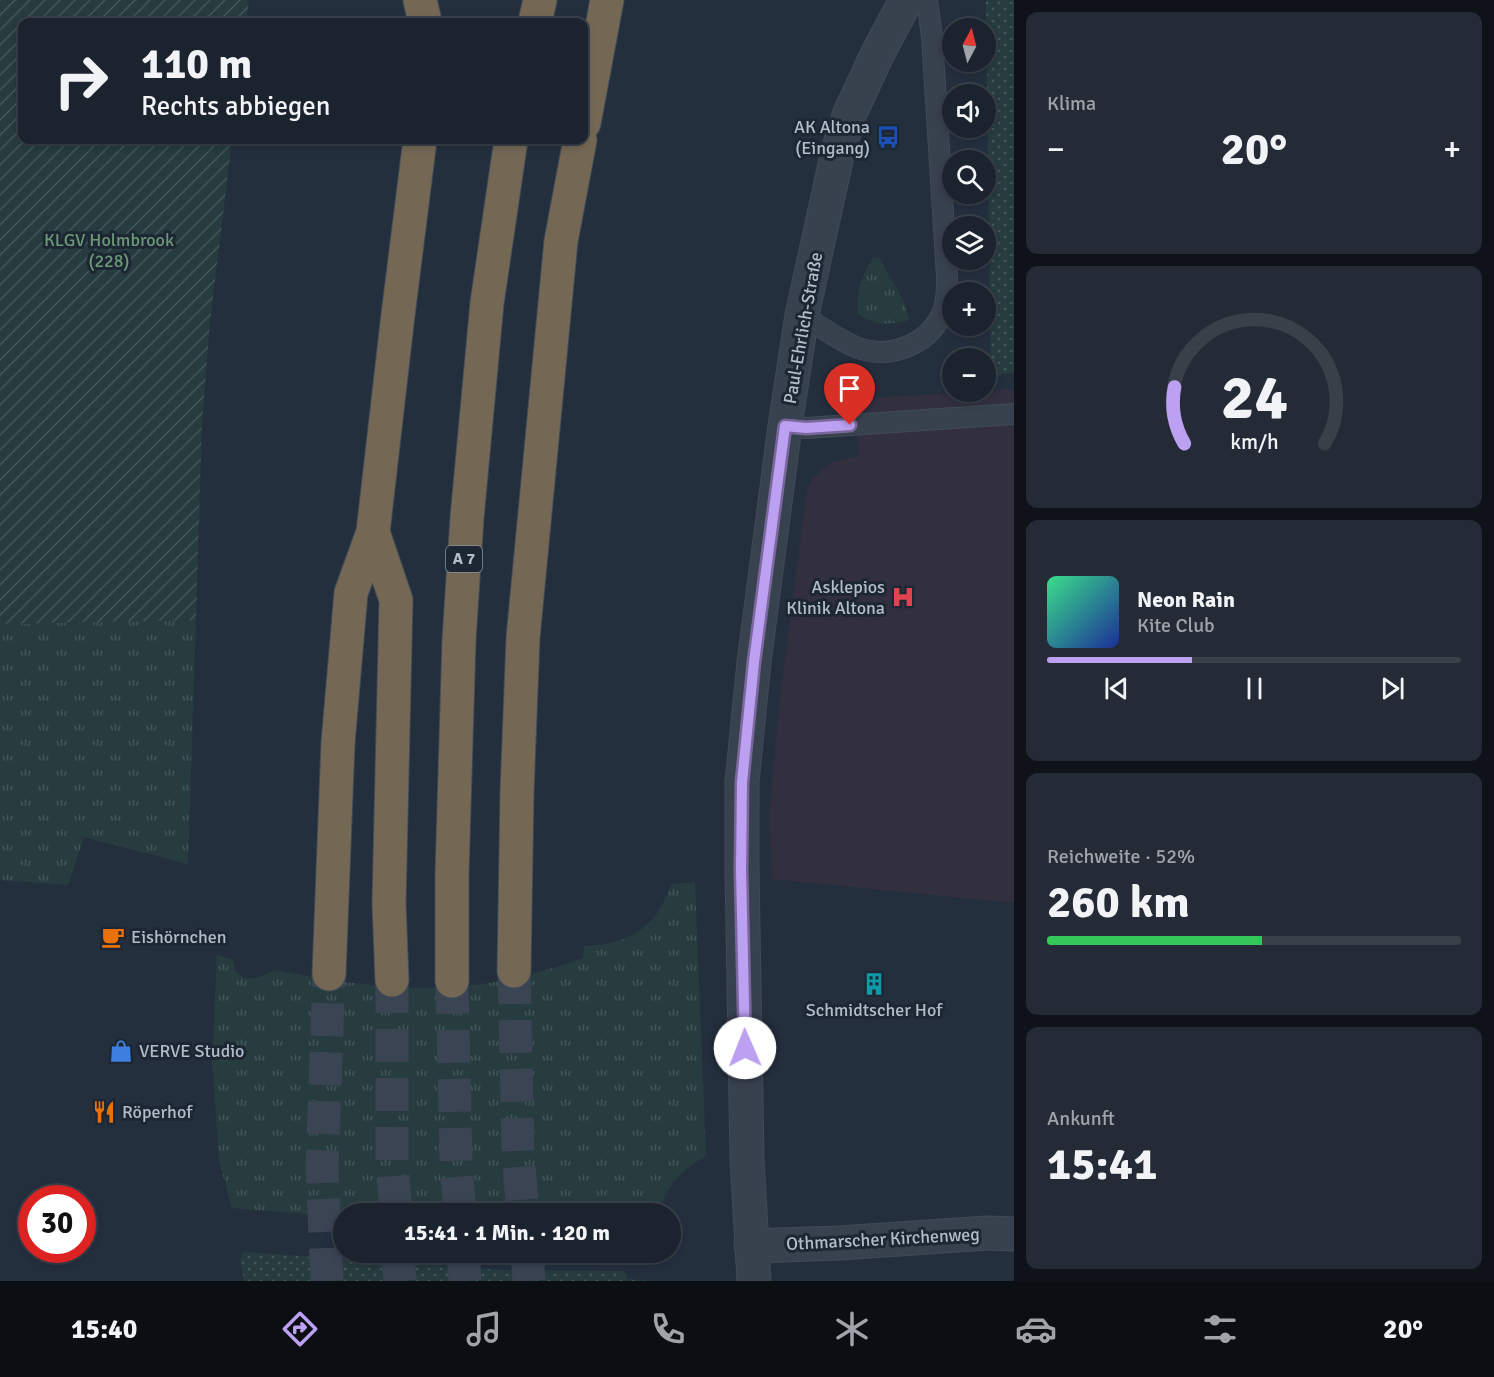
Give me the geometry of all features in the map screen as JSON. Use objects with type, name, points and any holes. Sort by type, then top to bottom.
[{"type":"highway","points":[[420,0],[424,18]]},
{"type":"highway","points":[[437,18],[440,0]]},
{"type":"highway","points":[[536,18],[540,0]]},
{"type":"highway","points":[[588,102],[607,0]]},
{"type":"highway","points":[[329,974],[338,742],[351,593],[373,532],[419,144]]},
{"type":"highway","name":"A 7","points":[[452,981],[452,874],[459,640],[466,528],[488,303],[510,144]]},
{"type":"highway","points":[[514,971],[517,792],[523,638],[561,241],[579,144]]},
{"type":"highway","points":[[373,532],[396,600],[389,904],[392,980]]},
{"type":"street","name":"Paul-Ehrlich-Straße","points":[[754,1281],[747,1159],[741,870],[742,782],[754,662],[802,315],[843,136],[850,113],[906,0]]},
{"type":"street","name":"Othmarscher Kirchenweg","points":[[751,1246],[840,1243],[987,1233],[1014,1234]]},
{"type":"lane","points":[[802,315],[856,347],[888,352],[908,347],[930,332],[941,316],[945,304],[947,276],[932,37],[927,0]]},
{"type":"lane","points":[[785,426],[806,428],[1014,414]]},
{"type":"shaded area","name":"Asklepios Klinik Altona","points":[[1014,389],[1014,903],[772,879],[769,817],[779,704],[807,490],[812,479],[831,463],[858,456],[856,399],[942,394],[942,402],[996,402],[996,390]]},
{"type":"green space","name":"KLGV Holmbrook (228)","points":[[0,0],[249,0],[247,18],[18,18],[18,144],[232,144],[210,322],[202,423],[196,620],[0,624]]},
{"type":"green space","points":[[986,0],[1014,0],[1014,373],[996,375],[996,348],[991,348],[990,336],[996,336],[996,282],[990,282],[990,270],[996,270],[996,216],[989,216],[989,204],[996,204],[996,150],[988,150],[988,138],[996,138],[996,84],[987,84],[987,72],[996,72],[996,18],[986,18]]},
{"type":"green space","points":[[879,257],[905,304],[909,320],[883,323],[870,321],[858,314],[862,278],[873,258]]},
{"type":"green space","points":[[196,620],[188,864],[84,837],[68,885],[0,880],[0,624]]},
{"type":"green space","points":[[695,882],[706,1156],[676,1179],[663,1203],[333,1203],[333,1216],[232,1208],[219,1161],[212,1063],[217,955],[233,960],[238,974],[248,978],[261,976],[274,970],[390,987],[430,988],[488,983],[527,975],[583,958],[584,946],[614,942],[633,935],[656,915],[671,884]]},
{"type":"green space","points":[[244,1252],[333,1258],[333,1263],[402,1263],[502,1270],[625,1271],[627,1279],[652,1281],[244,1281],[240,1259]]},
{"type":"tunnel","points":[[514,971],[518,1155],[522,1203]]},
{"type":"tunnel","points":[[327,1281],[322,1168],[329,974]]},
{"type":"tunnel","points":[[392,980],[392,1162],[395,1203]]},
{"type":"tunnel","points":[[452,981],[456,1163],[459,1203]]},
{"type":"tunnel","points":[[399,1263],[400,1281]]},
{"type":"tunnel","points":[[464,1263],[465,1281]]},
{"type":"tunnel","points":[[528,1263],[529,1281]]},
{"type":"place","name":"AK Altona (Eingang)","points":[[888,137]]},
{"type":"place","name":"Asklepios Klinik Altona","points":[[903,597]]},
{"type":"place","name":"Eishörnchen","points":[[113,937]]},
{"type":"place","name":"Schmidtscher Hof","points":[[874,984]]},
{"type":"place","name":"VERVE Studio","points":[[121,1051]]},
{"type":"place","name":"Röperhof","points":[[104,1112]]},
{"type":"route","points":[[745,1048],[741,870],[742,782],[754,662],[785,426],[806,428],[850,425]]}]
